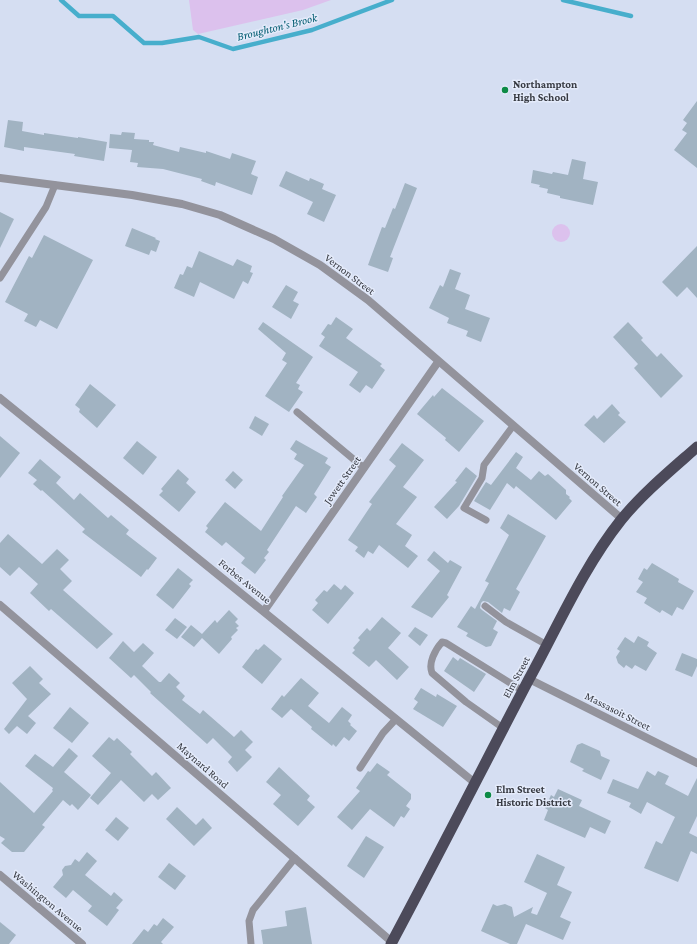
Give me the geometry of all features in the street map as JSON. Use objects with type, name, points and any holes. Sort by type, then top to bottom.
[{"type":"highway","name":"Elm Street","points":[[391,943],[503,728],[599,549],[622,519],[650,489],[697,447]]},
{"type":"street","name":"Vernon Street","points":[[0,178],[132,195],[182,204],[220,215],[274,239],[320,265],[368,300],[438,362],[622,519]]},
{"type":"street","name":"Jewett Street","points":[[264,611],[438,362]]},
{"type":"street","name":"Forbes Avenue","points":[[0,398],[475,783]]},
{"type":"street","name":"Maynard Road","points":[[0,605],[295,858],[391,943]]},
{"type":"street","name":"Massasoit Street","points":[[530,679],[697,763]]},
{"type":"street","name":"Washington Avenue","points":[[0,875],[82,944]]},
{"type":"lane","points":[[0,278],[46,207],[55,185]]},
{"type":"lane","points":[[297,412],[364,468]]},
{"type":"lane","points":[[486,520],[464,508],[482,478],[484,465],[514,426]]},
{"type":"lane","points":[[485,606],[506,622],[547,645]]},
{"type":"lane","points":[[503,728],[466,702],[432,673],[430,666],[432,659],[441,643],[446,643],[523,691]]},
{"type":"lane","points":[[360,768],[384,733],[396,719]]},
{"type":"lane","points":[[251,944],[249,921],[253,910],[295,858]]},
{"type":"shaded area","points":[[189,0],[331,0],[303,10],[198,34],[193,30]]},
{"type":"shaded area","points":[[561,224],[567,227],[570,233],[567,239],[561,242],[555,239],[552,233],[555,227]]},
{"type":"building","points":[[697,101],[697,168],[674,150],[687,133],[682,130],[687,123],[683,120]]},
{"type":"building","points":[[8,120],[23,122],[22,131],[44,135],[44,133],[78,137],[107,142],[104,161],[74,156],[75,154],[24,147],[24,151],[4,147]]},
{"type":"building","points":[[122,132],[135,133],[134,139],[149,140],[149,142],[154,142],[153,145],[179,152],[180,147],[206,153],[206,151],[230,159],[232,153],[256,161],[251,174],[258,177],[252,195],[216,182],[215,186],[201,181],[202,179],[163,169],[137,167],[138,163],[130,162],[132,150],[109,148],[110,134],[121,135]]},
{"type":"building","points":[[572,159],[586,162],[583,179],[598,182],[593,205],[560,198],[560,196],[547,193],[548,189],[531,183],[533,170],[552,174],[553,172],[568,175]]},
{"type":"building","points":[[286,171],[309,181],[310,178],[324,184],[322,189],[336,195],[324,222],[307,214],[313,202],[279,186]]},
{"type":"building","points":[[405,183],[417,188],[390,257],[393,258],[388,272],[368,265],[382,227],[385,228],[393,208],[395,209]]},
{"type":"building","points":[[0,212],[14,219],[0,248]]},
{"type":"building","points":[[132,228],[160,241],[156,252],[151,250],[149,255],[125,246]]},
{"type":"building","points":[[44,235],[93,260],[57,329],[40,320],[36,327],[24,321],[28,314],[5,302],[29,256],[32,258]]},
{"type":"building","points":[[697,246],[697,298],[687,287],[677,297],[662,282]]},
{"type":"building","points":[[199,251],[233,266],[237,259],[252,266],[250,272],[253,273],[248,284],[243,281],[234,299],[200,282],[194,297],[174,288],[180,274],[183,275],[187,266],[192,268]]},
{"type":"building","points":[[450,269],[461,273],[455,289],[470,295],[465,309],[490,318],[481,342],[466,336],[468,331],[447,323],[449,318],[429,308],[440,285],[443,287]]},
{"type":"building","points":[[286,285],[298,292],[293,301],[299,304],[291,319],[272,307]]},
{"type":"building","points":[[336,317],[353,329],[346,338],[382,364],[380,366],[385,370],[372,389],[366,385],[360,393],[349,385],[358,372],[319,346],[325,337],[321,334],[328,324],[331,325]]},
{"type":"building","points":[[263,322],[313,357],[296,383],[300,385],[298,389],[303,392],[289,412],[265,396],[287,363],[282,360],[286,353],[258,329]]},
{"type":"building","points":[[628,322],[643,338],[641,340],[657,357],[661,353],[683,376],[661,398],[634,368],[638,364],[613,337]]},
{"type":"building","points":[[90,384],[116,405],[97,428],[79,412],[80,409],[75,405]]},
{"type":"building","points":[[442,388],[484,421],[459,452],[445,440],[446,438],[417,414],[433,395],[434,397]]},
{"type":"building","points":[[612,404],[620,413],[618,415],[626,422],[604,443],[584,425],[594,415],[597,419]]},
{"type":"building","points":[[255,416],[269,424],[262,436],[249,428]]},
{"type":"building","points":[[0,436],[20,453],[0,478]]},
{"type":"building","points":[[296,440],[328,458],[325,463],[331,467],[314,494],[317,497],[306,513],[296,506],[267,550],[269,552],[264,558],[266,560],[255,574],[241,563],[245,558],[226,542],[222,546],[205,532],[208,528],[206,526],[225,502],[261,531],[283,497],[282,496],[304,465],[294,459],[297,454],[290,449]]},
{"type":"building","points":[[137,441],[157,457],[143,475],[123,458]]},
{"type":"building","points":[[402,443],[424,460],[403,487],[417,497],[396,524],[412,535],[405,546],[418,556],[408,568],[379,545],[373,554],[368,551],[364,558],[355,551],[358,547],[348,540],[372,504],[369,502],[396,466],[389,460]]},
{"type":"building","points":[[516,452],[523,457],[516,468],[531,480],[539,471],[545,476],[548,474],[566,490],[566,494],[572,501],[556,520],[516,486],[514,489],[507,483],[490,510],[474,501],[486,482],[491,485]]},
{"type":"building","points":[[40,459],[61,477],[56,483],[74,500],[80,493],[108,518],[111,515],[129,530],[126,534],[157,558],[141,577],[82,532],[85,529],[42,490],[41,491],[33,484],[37,480],[28,473]]},
{"type":"building","points":[[466,467],[477,476],[459,506],[447,519],[434,507],[457,482],[455,481]]},
{"type":"building","points":[[178,469],[189,479],[186,483],[196,492],[179,512],[159,495],[163,491],[161,489]]},
{"type":"building","points":[[233,471],[243,480],[235,489],[225,480]]},
{"type":"building","points":[[508,514],[546,536],[516,589],[520,592],[510,611],[504,608],[502,613],[488,602],[483,601],[481,603],[480,608],[497,621],[493,629],[498,632],[491,646],[486,647],[466,636],[468,633],[457,627],[471,606],[475,609],[489,583],[485,581],[509,535],[500,528]]},
{"type":"building","points":[[8,534],[42,564],[57,549],[69,560],[60,569],[72,581],[63,590],[113,634],[97,649],[51,609],[49,611],[30,593],[38,584],[19,567],[10,576],[0,567],[0,543]]},
{"type":"building","points":[[434,551],[448,563],[450,560],[462,567],[447,595],[449,597],[432,618],[411,607],[440,571],[427,560]]},
{"type":"building","points":[[652,563],[679,579],[678,582],[694,591],[683,610],[677,607],[672,616],[662,610],[660,613],[644,603],[647,598],[636,592],[643,582],[638,579],[644,568],[647,570]]},
{"type":"building","points":[[178,568],[193,580],[189,584],[191,586],[173,609],[156,595]]},
{"type":"building","points":[[334,584],[341,590],[345,585],[354,593],[328,624],[312,610],[318,603],[315,600],[324,590],[327,592]]},
{"type":"building","points":[[229,610],[238,619],[235,622],[239,626],[236,628],[238,630],[231,637],[232,639],[219,654],[202,638],[194,647],[181,637],[191,625],[202,634],[215,620],[217,623]]},
{"type":"building","points":[[382,617],[401,633],[388,648],[409,667],[397,680],[376,660],[369,667],[352,653],[355,650],[353,648],[360,640],[358,638],[367,628],[370,631]]},
{"type":"building","points":[[175,618],[187,627],[177,639],[165,630]]},
{"type":"building","points":[[415,627],[428,635],[420,646],[408,636]]},
{"type":"building","points":[[638,636],[649,642],[647,646],[657,653],[646,671],[635,665],[632,669],[626,665],[624,668],[618,663],[616,657],[620,651],[617,649],[625,637],[634,643]]},
{"type":"building","points":[[123,641],[134,652],[143,643],[154,653],[142,666],[159,682],[161,682],[169,673],[180,683],[176,687],[185,696],[182,700],[200,714],[203,710],[234,737],[241,730],[253,742],[245,750],[252,757],[237,772],[228,762],[232,757],[213,738],[207,744],[150,693],[151,692],[134,675],[131,678],[109,658]]},
{"type":"building","points":[[264,644],[282,659],[262,684],[242,667],[256,649],[258,650]]},
{"type":"building","points":[[682,653],[697,659],[697,666],[692,677],[675,670]]},
{"type":"building","points":[[453,657],[458,661],[460,658],[486,674],[474,692],[444,671]]},
{"type":"building","points":[[30,666],[43,679],[39,683],[51,694],[28,716],[36,723],[27,734],[17,726],[9,734],[4,729],[27,699],[12,683]]},
{"type":"building","points":[[301,678],[319,693],[308,706],[329,723],[342,707],[352,715],[348,721],[357,731],[349,741],[344,737],[336,747],[333,744],[332,746],[311,729],[312,727],[291,709],[282,718],[271,709],[282,695],[284,697]]},
{"type":"building","points":[[421,688],[436,697],[437,694],[457,706],[443,727],[413,709],[418,702],[414,699]]},
{"type":"building","points":[[70,707],[89,723],[72,743],[53,728]]},
{"type":"building","points":[[109,737],[114,741],[117,738],[132,752],[130,754],[152,776],[156,772],[171,788],[158,800],[152,794],[144,802],[121,780],[98,805],[90,798],[111,773],[92,756]]},
{"type":"building","points":[[582,743],[600,751],[601,756],[610,760],[601,780],[582,771],[584,769],[570,762],[577,745]]},
{"type":"building","points":[[69,748],[78,756],[64,772],[91,795],[78,810],[72,804],[70,806],[63,800],[42,825],[45,827],[24,852],[12,852],[1,843],[5,839],[0,836],[0,782],[34,813],[53,791],[53,788],[25,766],[35,754],[53,767]]},
{"type":"building","points":[[377,763],[390,772],[387,775],[411,794],[411,799],[406,806],[410,809],[404,818],[401,816],[394,827],[370,809],[352,830],[337,817],[360,791],[356,788],[368,771],[370,772]]},
{"type":"building","points":[[279,767],[310,796],[307,800],[315,807],[298,826],[273,804],[281,795],[266,782]]},
{"type":"building","points":[[647,771],[655,776],[658,771],[669,776],[665,784],[688,796],[697,778],[697,816],[689,833],[697,837],[697,854],[691,851],[678,882],[644,868],[656,841],[662,844],[675,817],[647,802],[641,814],[629,807],[631,803],[607,793],[613,779],[638,789]]},
{"type":"building","points":[[558,789],[582,800],[579,806],[611,821],[605,834],[590,827],[585,838],[544,820],[548,810],[545,808],[551,795],[554,797]]},
{"type":"building","points":[[177,807],[196,825],[203,818],[212,828],[194,846],[166,819]]},
{"type":"building","points":[[116,817],[129,828],[118,841],[105,830]]},
{"type":"building","points":[[366,836],[384,847],[364,878],[347,866]]},
{"type":"building","points":[[87,852],[97,861],[85,875],[111,896],[114,892],[123,900],[116,908],[119,910],[107,926],[88,911],[92,906],[73,890],[66,898],[53,887],[63,875],[62,870],[65,866],[71,865],[75,859],[79,862]]},
{"type":"building","points":[[537,854],[565,867],[557,885],[572,892],[560,917],[571,922],[563,940],[526,924],[517,944],[510,944],[481,931],[493,904],[497,906],[505,904],[512,907],[514,917],[533,907],[531,913],[537,915],[547,893],[524,882]]},
{"type":"building","points":[[169,863],[186,876],[175,890],[158,877]]},
{"type":"building","points":[[306,907],[312,944],[263,944],[261,930],[287,926],[285,911]]},
{"type":"building","points":[[163,918],[174,927],[161,942],[163,944],[132,944],[144,929],[148,932],[154,924],[157,926]]},
{"type":"building","points":[[0,922],[16,935],[9,944],[0,944]]},
{"type":"waterway","name":"Broughton's Brook","points":[[61,0],[79,16],[113,16],[144,43],[162,43],[199,37],[233,49],[312,30],[392,0]]},
{"type":"waterway","name":"Broughton's Brook","points":[[563,0],[631,16]]},
{"type":"place","name":"Northampton High School","points":[[505,90]]},
{"type":"place","name":"Elm Street Historic District","points":[[488,795]]}]
